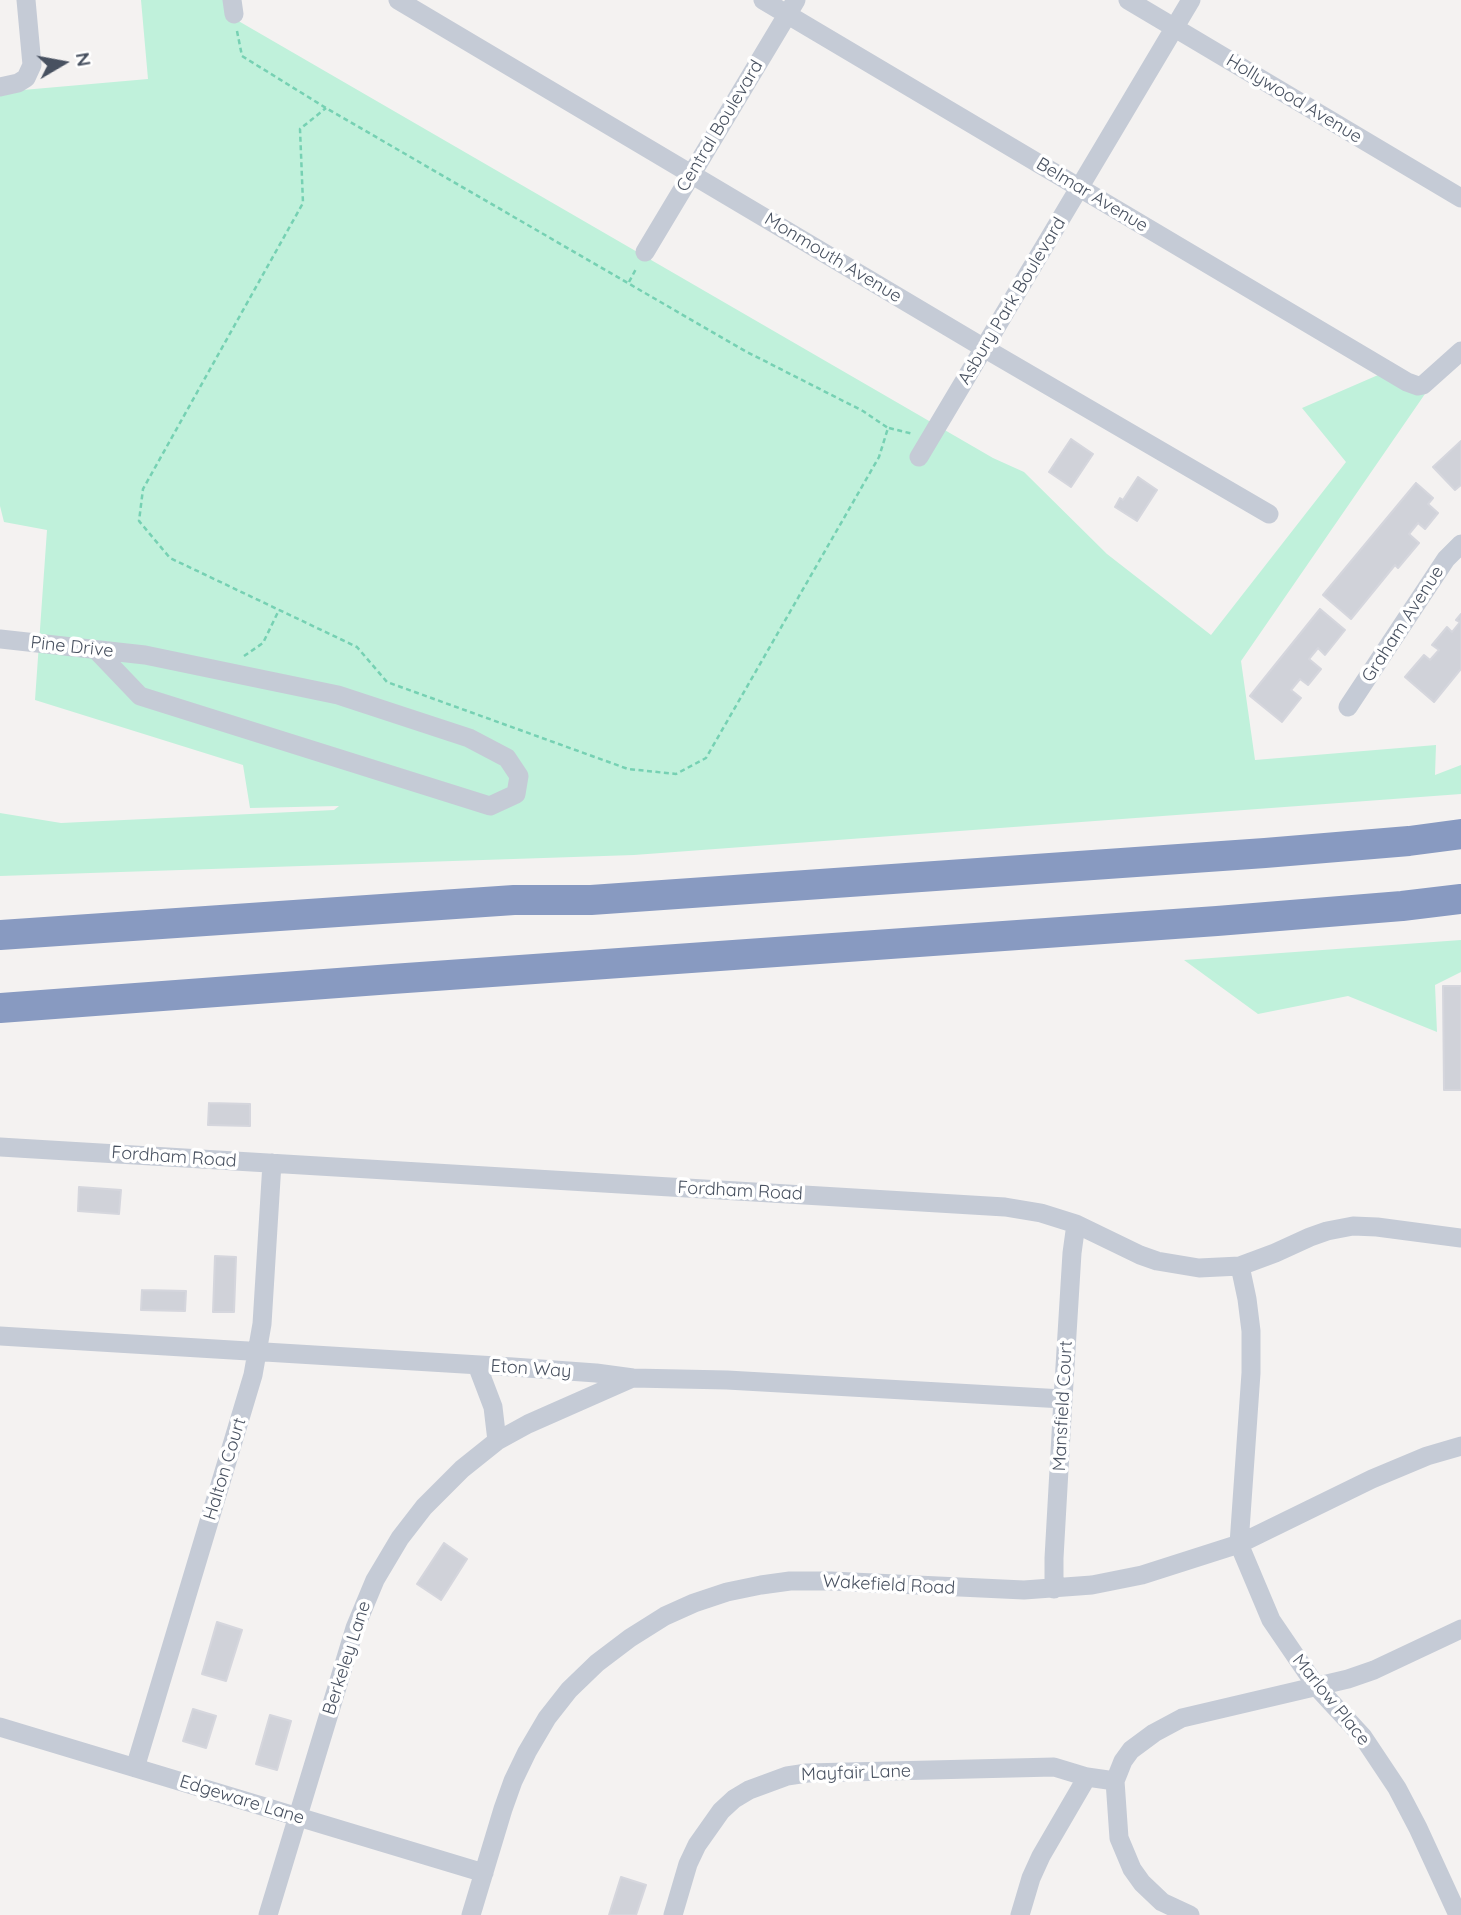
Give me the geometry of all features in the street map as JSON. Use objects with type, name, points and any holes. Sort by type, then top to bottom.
[{"type":"highway","points":[[0,935],[505,901],[604,899],[1265,853],[1461,834]]},
{"type":"highway","points":[[0,1008],[1203,922],[1461,899]]},
{"type":"street","points":[[0,87],[18,83],[26,78],[32,65],[26,0]]},
{"type":"street","name":"Monmouth Avenue","points":[[398,0],[1269,514]]},
{"type":"street","name":"Belmar Avenue","points":[[763,0],[791,7],[1080,188],[1407,382],[1423,385],[1461,351]]},
{"type":"street","name":"Hollywood Avenue","points":[[1128,0],[1461,198]]},
{"type":"street","name":"Asbury Park Boulevard","points":[[919,457],[1191,0]]},
{"type":"street","name":"Central Boulevard","points":[[645,252],[791,7]]},
{"type":"street","name":"Graham Avenue","points":[[1348,707],[1446,559],[1461,544]]},
{"type":"street","name":"Pine Drive","points":[[0,639],[145,655],[338,695],[469,738],[507,758],[519,776],[516,794],[490,806],[140,696],[96,650]]},
{"type":"street","name":"Fordham Road","points":[[0,1147],[1005,1207],[1076,1223],[1140,1255],[1157,1261],[1199,1268],[1240,1266],[1310,1237],[1342,1228],[1377,1227],[1461,1238]]},
{"type":"street","name":"Halton Court","points":[[135,1768],[258,1352],[272,1163]]},
{"type":"street","name":"Mansfield Court","points":[[1054,1589],[1063,1399],[1076,1223]]},
{"type":"street","name":"Marlow Place","points":[[1240,1266],[1251,1331],[1251,1373],[1239,1544],[1271,1620],[1316,1686],[1363,1737],[1397,1788],[1419,1828],[1458,1915]]},
{"type":"street","name":"Eton Way","points":[[0,1336],[477,1365],[633,1378],[727,1380],[1063,1399]]},
{"type":"street","points":[[477,1365],[493,1407],[497,1441]]},
{"type":"street","name":"Berkeley Lane","points":[[268,1915],[355,1628],[375,1580],[400,1538],[424,1507],[497,1441],[539,1419],[633,1378]]},
{"type":"street","name":"Wakefield Road","points":[[471,1915],[513,1781],[547,1718],[569,1690],[597,1663],[665,1616],[727,1592],[790,1581],[831,1580],[999,1590],[1054,1589],[1142,1575],[1239,1544],[1372,1479],[1427,1456],[1461,1446]]},
{"type":"street","points":[[1190,1915],[1153,1895],[1132,1869],[1119,1838],[1115,1781],[1130,1749],[1182,1718],[1348,1679],[1374,1670],[1461,1629]]},
{"type":"street","name":"Edgeware Lane","points":[[0,1727],[484,1873]]},
{"type":"street","name":"Mayfair Lane","points":[[673,1915],[688,1864],[697,1845],[721,1811],[734,1799],[765,1783],[787,1776],[807,1773],[1060,1768],[1087,1777],[1115,1781]]},
{"type":"street","points":[[1020,1915],[1041,1856],[1087,1777]]},
{"type":"path","points":[[233,7],[242,56],[326,108],[745,351],[863,411],[888,428],[930,438]]},
{"type":"path","points":[[326,108],[300,129],[303,203],[143,489],[139,521],[170,558],[357,647],[387,682],[628,769],[676,774],[706,758],[879,457],[888,428]]},
{"type":"path","points":[[222,671],[263,643],[279,610]]},
{"type":"green space","points":[[141,0],[231,0],[235,19],[993,458],[1024,472],[1107,554],[1211,635],[1346,462],[1302,408],[1385,372],[1427,391],[1241,661],[1255,760],[1436,745],[1435,775],[1461,765],[1461,794],[634,855],[0,876],[0,813],[61,823],[334,810],[339,806],[250,808],[243,765],[35,700],[47,530],[4,522],[0,506],[0,92],[148,79]]},
{"type":"green space","points":[[1461,940],[1461,972],[1435,985],[1437,1032],[1348,996],[1258,1014],[1184,960]]},
{"type":"building","points":[[1071,439],[1093,454],[1071,487],[1049,472]]},
{"type":"building","points":[[1461,441],[1461,485],[1455,490],[1433,467]]},
{"type":"building","points":[[1138,477],[1157,490],[1137,521],[1115,507]]},
{"type":"building","points":[[1416,483],[1433,498],[1428,504],[1438,513],[1425,529],[1418,523],[1409,534],[1419,543],[1398,568],[1395,565],[1351,619],[1323,595]]},
{"type":"building","points":[[1320,609],[1345,630],[1325,655],[1318,648],[1309,659],[1321,669],[1308,685],[1300,679],[1291,690],[1301,698],[1282,722],[1250,696]]},
{"type":"building","points":[[1461,614],[1461,669],[1434,702],[1405,677],[1424,655],[1430,660],[1439,650],[1432,645],[1447,627],[1452,632],[1460,622],[1456,620]]},
{"type":"building","points":[[1443,986],[1461,986],[1461,1090],[1444,1090]]},
{"type":"building","points":[[209,1103],[250,1104],[250,1126],[208,1125]]},
{"type":"building","points":[[79,1187],[121,1190],[119,1214],[78,1211]]},
{"type":"building","points":[[215,1256],[236,1257],[234,1312],[213,1312]]},
{"type":"building","points":[[142,1290],[186,1291],[185,1311],[141,1310]]},
{"type":"building","points":[[444,1543],[467,1559],[441,1600],[417,1584]]},
{"type":"building","points":[[217,1622],[242,1630],[226,1681],[202,1674]]},
{"type":"building","points":[[193,1709],[216,1716],[206,1748],[183,1741]]},
{"type":"building","points":[[270,1715],[291,1721],[277,1770],[256,1764]]},
{"type":"building","points":[[621,1877],[646,1885],[636,1915],[609,1915]]}]
